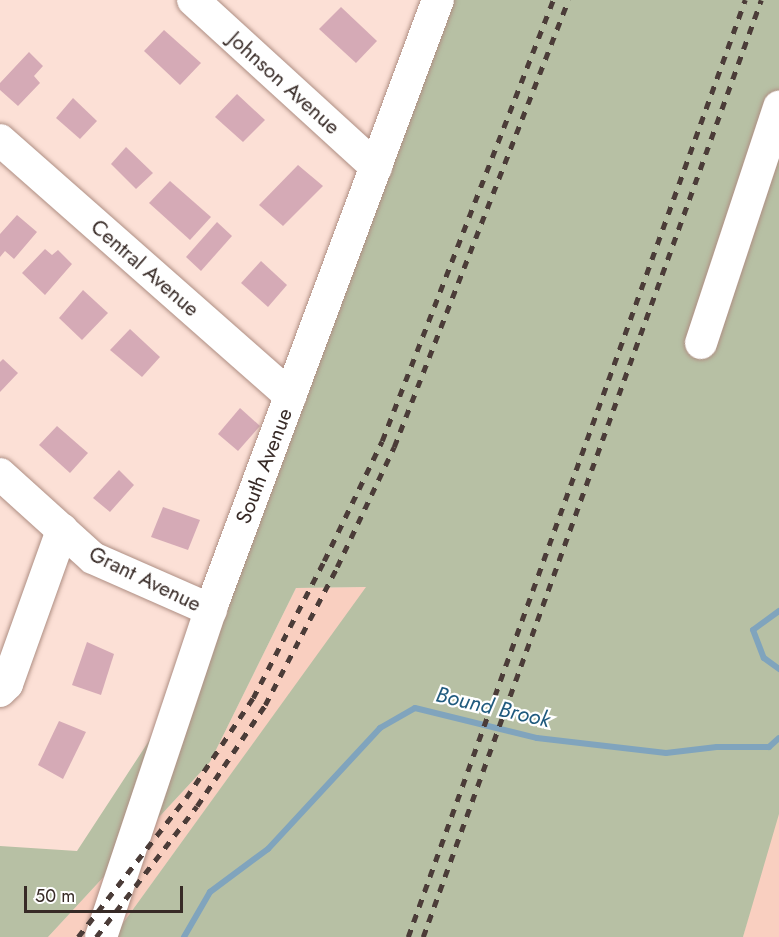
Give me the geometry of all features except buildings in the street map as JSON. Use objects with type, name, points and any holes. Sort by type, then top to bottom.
[{"type":"street","name":"Johnson Avenue","points":[[193,0],[376,166]]},
{"type":"street","name":"South Avenue","points":[[101,937],[211,610],[438,0]]},
{"type":"street","points":[[701,343],[779,108]]},
{"type":"street","name":"Central Avenue","points":[[0,140],[290,396]]},
{"type":"street","name":"Grant Avenue","points":[[0,474],[93,558],[211,610]]},
{"type":"street","points":[[0,691],[7,684],[62,530]]},
{"type":"shaded area","points":[[367,587],[113,937],[48,937],[210,762],[296,588]]},
{"type":"shaded area","points":[[779,814],[779,937],[743,937],[776,816]]},
{"type":"green space","points":[[436,0],[779,0],[779,814],[743,937],[113,937],[366,587],[296,588],[210,762],[48,937],[0,937],[0,846],[77,851],[192,675]]},
{"type":"waterway","name":"Bound Brook","points":[[779,611],[753,630],[764,658],[779,669]]},
{"type":"waterway","name":"Bound Brook","points":[[184,937],[210,892],[268,849],[380,728],[415,708],[537,738],[666,753],[717,747],[769,747],[779,738]]},
{"type":"railway","points":[[78,937],[186,798],[253,698],[324,561],[382,441],[553,0]]},
{"type":"railway","points":[[96,937],[197,806],[265,705],[337,567],[394,447],[568,0]]},
{"type":"railway","points":[[408,937],[745,0]]},
{"type":"railway","points":[[423,937],[761,0]]}]
